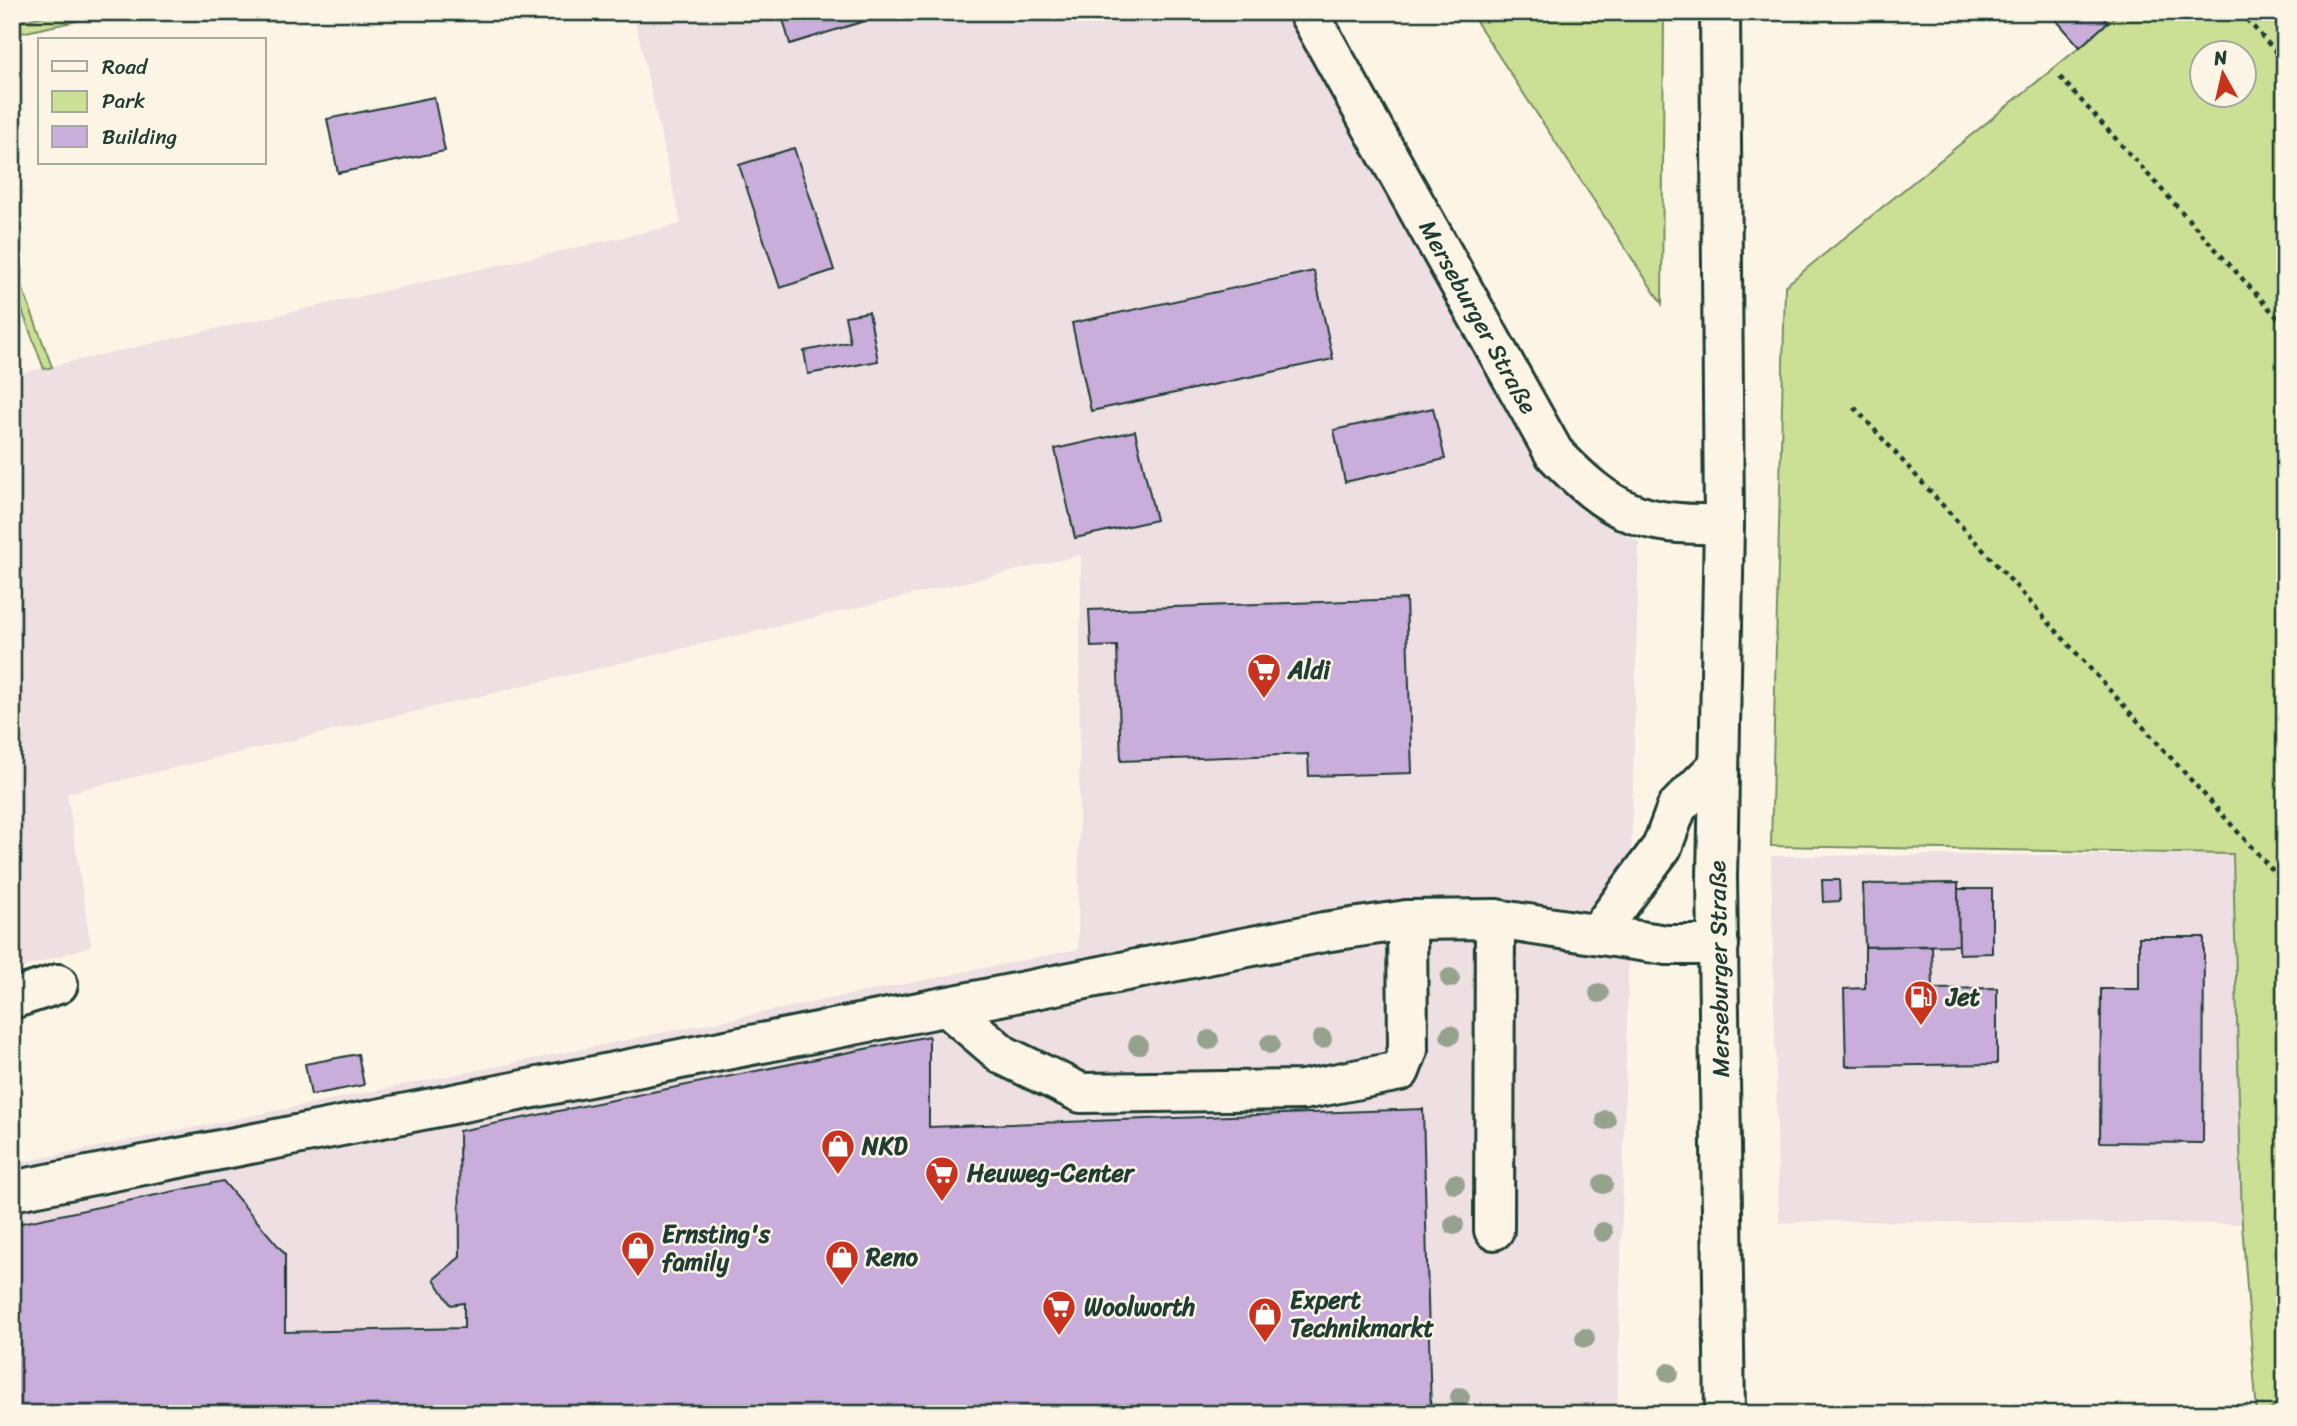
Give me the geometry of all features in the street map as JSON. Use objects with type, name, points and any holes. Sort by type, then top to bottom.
[{"type":"main road","name":"Merseburger Straße","points":[[1308,12],[1554,453],[1581,482],[1609,503],[1644,518],[1686,525],[1724,524]]},
{"type":"main road","name":"Merseburger Straße","points":[[1720,12],[1724,524],[1718,766],[1725,1414]]},
{"type":"main road","points":[[1598,933],[1662,847],[1677,807],[1718,766]]},
{"type":"main road","points":[[1494,1230],[1495,919]]},
{"type":"main road","points":[[12,1191],[1324,932],[1406,920],[1495,919],[1667,945],[1719,945]]},
{"type":"main road","points":[[947,1007],[1003,1055],[1082,1093],[1303,1090],[1400,1072],[1408,1050],[1406,920]]},
{"type":"main road","points":[[12,999],[58,984]]},
{"type":"path","points":[[2240,12],[2285,62]]},
{"type":"path","points":[[2060,77],[2285,326]]},
{"type":"path","points":[[1854,407],[2285,884]]},
{"type":"shaded area","points":[[633,12],[1295,12],[1541,455],[1580,510],[1639,542],[1617,1414],[12,1414],[12,1164],[1078,949],[1081,555],[67,793],[91,946],[12,971],[12,375],[681,224]]},
{"type":"shaded area","points":[[2233,854],[2242,1224],[1779,1223],[1771,856]]},
{"type":"green space","points":[[63,12],[118,12],[12,35],[12,23]]},
{"type":"green space","points":[[1470,12],[1664,12],[1662,304]]},
{"type":"green space","points":[[2120,12],[2285,12],[2285,1397],[2265,1414],[2257,1414],[2242,1224],[2233,854],[1771,846],[1785,286]]},
{"type":"green space","points":[[12,260],[52,367],[44,369],[12,283]]},
{"type":"building","points":[[781,12],[894,12],[790,44]]},
{"type":"building","points":[[2049,12],[2099,12],[2108,22],[2080,47]]},
{"type":"building","points":[[434,97],[445,151],[338,173],[327,119]]},
{"type":"building","points":[[794,148],[834,270],[780,288],[739,165]]},
{"type":"building","points":[[1314,271],[1333,359],[1091,411],[1072,323]]},
{"type":"building","points":[[869,312],[878,361],[808,374],[804,351],[850,342],[845,316]]},
{"type":"building","points":[[1433,408],[1445,459],[1345,482],[1334,430]]},
{"type":"building","points":[[1135,431],[1156,520],[1075,538],[1055,449]]},
{"type":"building","name":"Aldi","points":[[1406,599],[1412,773],[1309,776],[1308,754],[1121,761],[1117,646],[1091,647],[1089,610]]},
{"type":"building","points":[[1822,880],[1839,880],[1840,901],[1823,902]]},
{"type":"building","points":[[1958,883],[1959,945],[1865,947],[1863,884]]},
{"type":"building","points":[[1958,889],[1992,889],[1992,953],[1959,954]]},
{"type":"building","points":[[2139,937],[2204,937],[2203,1143],[2100,1142],[2101,989],[2139,989]]},
{"type":"building","name":"Jet","points":[[1932,946],[1933,989],[1997,988],[1997,1064],[1846,1066],[1844,989],[1865,988],[1865,947]]},
{"type":"building","name":"Heuweg-Center","points":[[929,1036],[929,1127],[1423,1109],[1431,1414],[12,1414],[12,1225],[223,1181],[285,1254],[285,1332],[464,1328],[464,1303],[451,1305],[434,1279],[460,1257],[459,1131]]},
{"type":"building","points":[[358,1054],[364,1085],[311,1095],[305,1064]]},
{"type":"place","name":"Aldi","points":[[1264,700]]},
{"type":"place","name":"Jet","points":[[1921,1027]]},
{"type":"place","name":"NKD","points":[[838,1176]]},
{"type":"place","name":"Heuweg-Center","points":[[942,1203]]},
{"type":"place","name":"Ernsting's family","points":[[638,1278]]},
{"type":"place","name":"Reno","points":[[842,1287]]},
{"type":"place","name":"Woolworth","points":[[1059,1337]]},
{"type":"place","name":"Expert Technikmarkt","points":[[1265,1344]]}]
